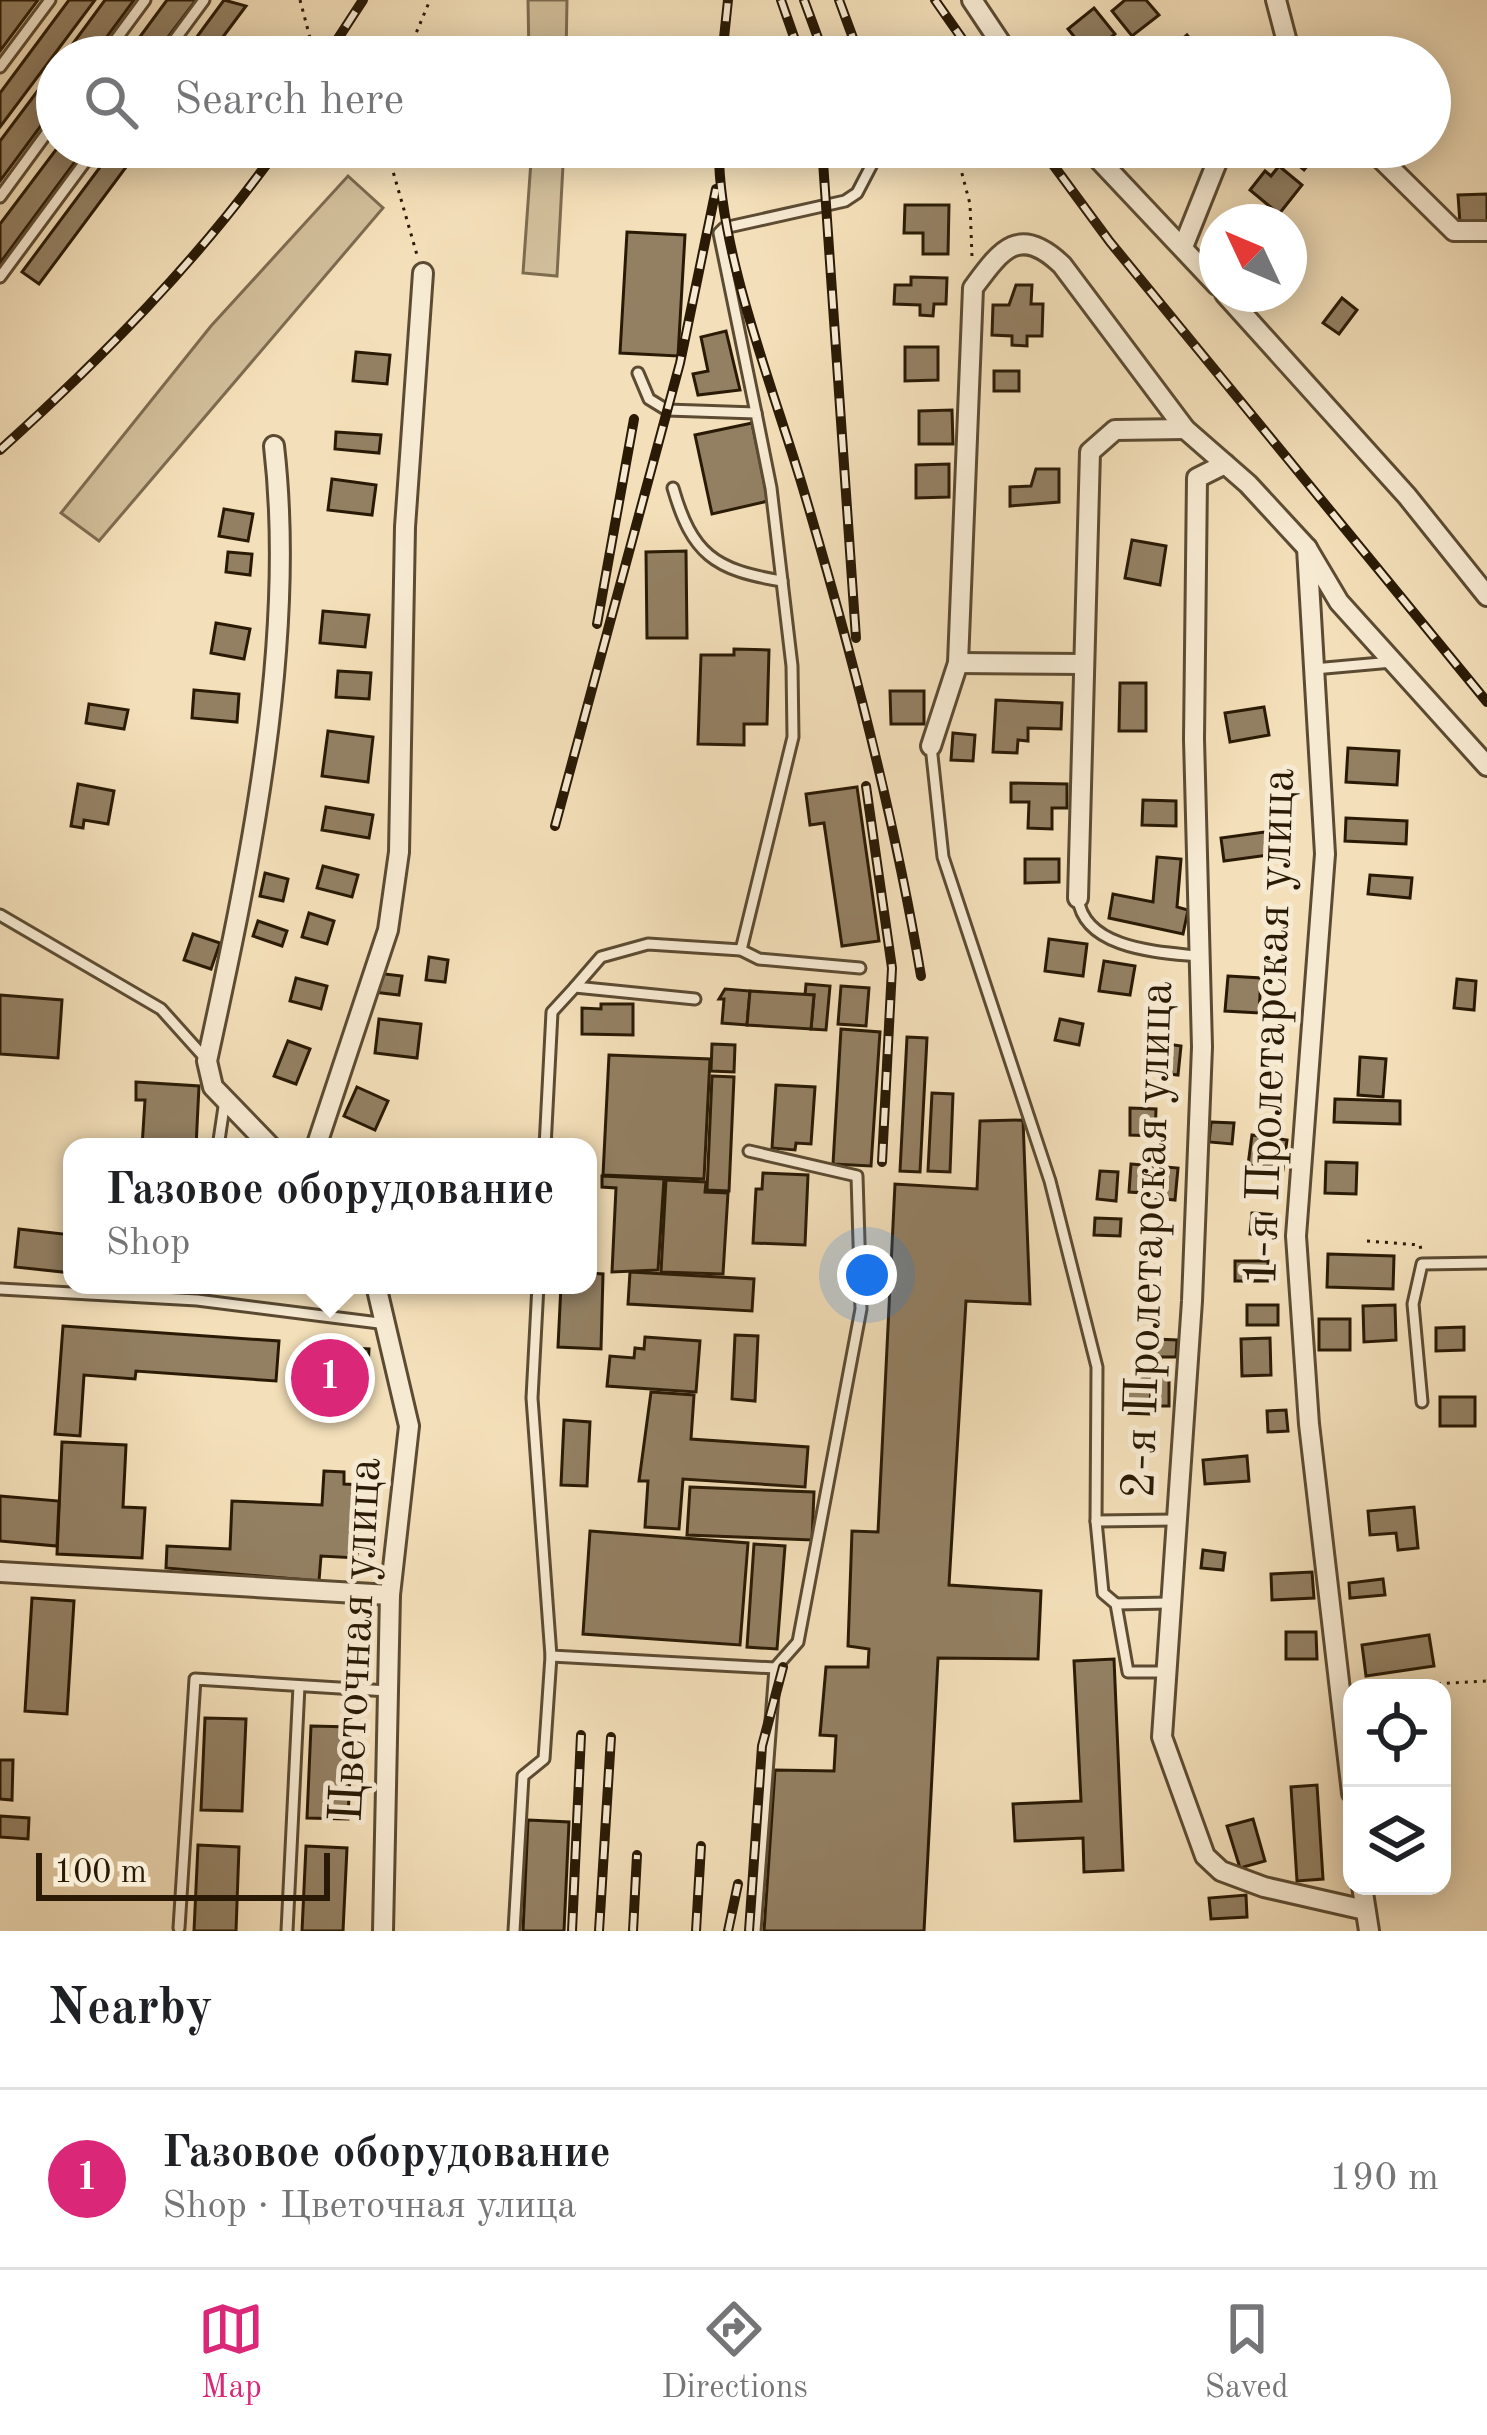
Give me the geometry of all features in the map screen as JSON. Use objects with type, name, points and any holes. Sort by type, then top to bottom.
[{"type":"street","points":[[973,0],[996,36]]},
{"type":"street","points":[[1276,0],[1284,36]]},
{"type":"street","points":[[1107,168],[1199,265]]},
{"type":"street","points":[[1183,248],[1215,168]]},
{"type":"street","points":[[1390,168],[1454,231],[1487,231]]},
{"type":"street","points":[[931,746],[958,663],[974,289],[1006,248],[1017,244],[1048,251],[1185,429],[1307,548],[1339,602],[1398,661],[1487,766]]},
{"type":"street","points":[[319,1138],[388,930],[399,852],[405,527],[423,272]]},
{"type":"street","points":[[1241,312],[1406,496],[1487,596]]},
{"type":"street","points":[[1078,898],[1090,452],[1115,430],[1185,429]]},
{"type":"street","points":[[262,1138],[213,1087],[207,1060],[242,904],[263,758],[283,523],[274,446]]},
{"type":"street","name":"2-я Пролетарская улица","points":[[1225,464],[1197,478],[1194,739],[1200,956],[1193,1280],[1162,1737],[1205,1856],[1221,1871],[1264,1887],[1365,1910]]},
{"type":"street","name":"1-я Пролетарская улица","points":[[1307,548],[1325,854],[1296,1236],[1309,1424],[1351,1787]]},
{"type":"street","points":[[958,663],[1083,664]]},
{"type":"street","name":"Цветочная улица","points":[[379,1294],[409,1426],[389,1595],[383,1931]]},
{"type":"street","points":[[0,1572],[389,1595]]},
{"type":"street","points":[[1364,1895],[1369,1931]]},
{"type":"lane","points":[[0,67],[50,0]]},
{"type":"lane","points":[[118,36],[145,0]]},
{"type":"lane","points":[[177,36],[204,0]]},
{"type":"lane","points":[[0,197],[36,148]]},
{"type":"lane","points":[[0,277],[80,168]]},
{"type":"lane","points":[[741,950],[793,737],[782,581],[756,412],[718,233],[845,201],[857,193],[870,168]]},
{"type":"lane","points":[[638,373],[649,399],[667,410],[756,412]]},
{"type":"lane","points":[[673,488],[685,529],[714,563],[782,581]]},
{"type":"lane","points":[[1314,669],[1398,661]]},
{"type":"lane","points":[[931,746],[943,857],[1050,1181],[1097,1367],[1096,1521],[1102,1593],[1115,1604],[1128,1672],[1166,1672]]},
{"type":"lane","points":[[1078,898],[1080,912],[1105,936],[1145,951],[1200,956]]},
{"type":"lane","points":[[0,915],[160,1009],[207,1060]]},
{"type":"lane","points":[[545,1138],[552,1012],[601,957],[648,944],[741,950],[759,959],[860,968]]},
{"type":"lane","points":[[574,987],[695,999]]},
{"type":"lane","points":[[219,1138],[225,1100]]},
{"type":"lane","points":[[749,1150],[857,1176],[861,1309],[798,1642],[776,1668],[755,1931]]},
{"type":"lane","points":[[1422,1402],[1413,1304],[1422,1264],[1487,1263]]},
{"type":"lane","points":[[0,1288],[63,1292]]},
{"type":"lane","points":[[98,1294],[197,1300],[387,1324]]},
{"type":"lane","points":[[197,1300],[198,1294]]},
{"type":"lane","points":[[514,1931],[523,1775],[544,1760],[551,1656],[532,1398],[538,1294]]},
{"type":"lane","points":[[1096,1521],[1176,1520]]},
{"type":"lane","points":[[1115,1604],[1171,1603]]},
{"type":"lane","points":[[551,1656],[776,1668]]},
{"type":"lane","points":[[179,1928],[195,1679],[388,1691]]},
{"type":"lane","points":[[287,1931],[299,1686]]},
{"type":"path","points":[[300,0],[310,36]]},
{"type":"path","points":[[415,36],[430,0]]},
{"type":"path","points":[[391,168],[423,272]]},
{"type":"path","points":[[961,168],[970,204],[974,289]]},
{"type":"path","points":[[1367,1241],[1420,1245],[1422,1264]]},
{"type":"path","points":[[1451,1679],[1487,1681]]},
{"type":"shaded area","points":[[528,0],[567,0],[566,36],[529,36]]},
{"type":"shaded area","points":[[530,168],[563,168],[557,276],[523,273]]},
{"type":"shaded area","points":[[348,176],[383,208],[99,541],[61,513],[211,326]]},
{"type":"building","points":[[0,0],[38,0],[0,51]]},
{"type":"building","points":[[69,0],[95,0],[68,36],[42,36]]},
{"type":"building","points":[[105,0],[134,0],[107,36],[78,36]]},
{"type":"building","points":[[167,0],[196,0],[169,36],[140,36]]},
{"type":"building","points":[[224,0],[246,6],[224,36],[197,36]]},
{"type":"building","points":[[1125,0],[1146,0],[1159,15],[1132,36],[1112,11]]},
{"type":"building","points":[[1094,8],[1115,34],[1074,36],[1068,29]]},
{"type":"building","points":[[36,44],[36,79],[0,127],[0,93]]},
{"type":"building","points":[[36,93],[36,132],[0,181],[0,141]]},
{"type":"building","points":[[42,168],[70,168],[0,263],[0,224]]},
{"type":"building","points":[[99,168],[125,168],[39,284],[22,272]]},
{"type":"building","points":[[1281,168],[1302,185],[1287,204],[1267,204],[1250,190],[1265,171],[1271,176]]},
{"type":"building","points":[[1487,194],[1487,222],[1460,223],[1458,195]]},
{"type":"building","points":[[905,205],[949,205],[948,254],[923,254],[923,233],[904,233]]},
{"type":"building","points":[[627,232],[685,235],[678,356],[620,353]]},
{"type":"building","points":[[911,277],[947,278],[946,304],[934,304],[933,316],[920,315],[920,305],[894,304],[895,285],[911,285]]},
{"type":"building","points":[[1016,285],[1032,285],[1031,304],[1043,304],[1042,336],[1027,336],[1027,346],[1012,345],[1012,336],[992,335],[993,305],[1009,305]]},
{"type":"building","points":[[1342,298],[1357,310],[1339,334],[1323,323]]},
{"type":"building","points":[[726,331],[740,390],[698,395],[693,374],[708,371],[701,337]]},
{"type":"building","points":[[905,347],[938,347],[938,380],[905,381]]},
{"type":"building","points":[[356,352],[390,355],[387,384],[353,381]]},
{"type":"building","points":[[994,371],[1019,371],[1019,391],[994,391]]},
{"type":"building","points":[[952,410],[953,444],[919,444],[919,411]]},
{"type":"building","points":[[752,423],[768,501],[712,514],[695,435]]},
{"type":"building","points":[[336,432],[381,435],[379,453],[335,449]]},
{"type":"building","points":[[949,464],[949,497],[916,498],[916,465]]},
{"type":"building","points":[[1036,469],[1059,469],[1059,502],[1010,506],[1010,487],[1031,486]]},
{"type":"building","points":[[332,479],[376,485],[372,515],[328,510]]},
{"type":"building","points":[[224,509],[253,514],[248,541],[219,536]]},
{"type":"building","points":[[1132,540],[1166,546],[1160,585],[1125,578]]},
{"type":"building","points":[[686,551],[687,638],[647,638],[646,552]]},
{"type":"building","points":[[228,552],[252,554],[250,575],[226,572]]},
{"type":"building","points":[[323,611],[369,615],[365,647],[320,643]]},
{"type":"building","points":[[216,623],[250,629],[244,659],[211,653]]},
{"type":"building","points":[[734,649],[769,650],[767,724],[744,724],[744,745],[698,744],[701,655],[734,655]]},
{"type":"building","points":[[338,671],[371,673],[369,699],[336,697]]},
{"type":"building","points":[[1120,683],[1146,683],[1146,731],[1119,731]]},
{"type":"building","points":[[194,690],[239,694],[237,722],[192,718]]},
{"type":"building","points":[[890,691],[924,691],[924,724],[891,724]]},
{"type":"building","points":[[996,700],[1062,703],[1061,729],[1028,728],[1028,741],[1018,740],[1017,753],[993,752]]},
{"type":"building","points":[[89,704],[128,710],[124,729],[86,723]]},
{"type":"building","points":[[1264,707],[1269,735],[1230,742],[1225,713]]},
{"type":"building","points":[[328,731],[373,737],[368,782],[322,776]]},
{"type":"building","points":[[953,733],[975,735],[973,761],[951,760]]},
{"type":"building","points":[[1348,748],[1399,751],[1397,785],[1346,782]]},
{"type":"building","points":[[1011,783],[1067,784],[1067,808],[1052,808],[1052,829],[1028,828],[1029,802],[1011,802]]},
{"type":"building","points":[[78,784],[114,791],[108,824],[84,820],[83,828],[71,826]]},
{"type":"building","points":[[857,787],[879,941],[842,946],[824,823],[810,825],[806,794]]},
{"type":"building","points":[[1143,800],[1176,801],[1176,826],[1142,825]]},
{"type":"building","points":[[326,807],[373,815],[369,838],[322,830]]},
{"type":"building","points":[[1346,818],[1407,821],[1406,844],[1345,841]]},
{"type":"building","points":[[1280,830],[1283,853],[1224,861],[1221,838]]},
{"type":"building","points":[[1157,857],[1181,859],[1177,907],[1188,910],[1183,934],[1109,918],[1113,894],[1153,902]]},
{"type":"building","points":[[1025,859],[1059,859],[1059,882],[1025,883]]},
{"type":"building","points":[[323,866],[358,875],[352,897],[317,888]]},
{"type":"building","points":[[265,873],[288,879],[283,901],[260,896]]},
{"type":"building","points":[[1370,875],[1412,878],[1410,898],[1368,894]]},
{"type":"building","points":[[309,913],[334,921],[327,944],[302,937]]},
{"type":"building","points":[[258,921],[287,931],[282,946],[253,936]]},
{"type":"building","points":[[193,934],[220,943],[211,969],[184,960]]},
{"type":"building","points":[[1049,939],[1087,944],[1083,976],[1045,971]]},
{"type":"building","points":[[429,957],[448,960],[445,982],[426,980]]},
{"type":"building","points":[[1104,961],[1135,966],[1130,995],[1099,991]]},
{"type":"building","points":[[376,973],[402,976],[399,995],[373,992]]},
{"type":"building","points":[[1228,976],[1261,978],[1259,1013],[1225,1011]]},
{"type":"building","points":[[296,978],[327,986],[321,1009],[290,1001]]},
{"type":"building","points":[[1457,979],[1476,981],[1474,1010],[1454,1008]]},
{"type":"building","points":[[806,984],[830,986],[826,1030],[811,1029],[814,995],[805,995]]},
{"type":"building","points":[[841,986],[869,988],[866,1026],[838,1024]]},
{"type":"building","points":[[725,989],[750,991],[747,1025],[722,1023],[724,999],[719,999]]},
{"type":"building","points":[[750,991],[814,995],[811,1029],[747,1025]]},
{"type":"building","points":[[0,995],[62,1000],[58,1058],[0,1054]]},
{"type":"building","points":[[601,1004],[633,1004],[633,1035],[582,1034],[582,1008],[601,1009]]},
{"type":"building","points":[[379,1019],[421,1024],[417,1058],[375,1053]]},
{"type":"building","points":[[1060,1019],[1083,1024],[1079,1045],[1055,1040]]},
{"type":"building","points":[[841,1029],[880,1032],[871,1166],[833,1164]]},
{"type":"building","points":[[907,1037],[927,1038],[920,1172],[900,1171]]},
{"type":"building","points":[[288,1041],[310,1049],[296,1084],[274,1076]]},
{"type":"building","points":[[1154,1042],[1181,1046],[1178,1075],[1151,1072]]},
{"type":"building","points":[[712,1044],[735,1045],[734,1072],[711,1071]]},
{"type":"building","points":[[609,1055],[710,1059],[704,1179],[603,1175]]},
{"type":"building","points":[[1360,1057],[1386,1059],[1383,1097],[1358,1095]]},
{"type":"building","points":[[712,1076],[734,1077],[729,1191],[707,1190]]},
{"type":"building","points":[[136,1082],[199,1086],[196,1138],[143,1138],[145,1100],[136,1100]]},
{"type":"building","points":[[776,1085],[815,1087],[811,1144],[796,1143],[795,1150],[772,1148]]},
{"type":"building","points":[[357,1087],[388,1101],[375,1130],[344,1116]]},
{"type":"building","points":[[932,1093],[953,1094],[950,1172],[928,1171]]},
{"type":"building","points":[[1335,1099],[1400,1101],[1400,1124],[1334,1122]]},
{"type":"building","points":[[1130,1108],[1156,1109],[1155,1136],[1130,1135]]},
{"type":"building","points":[[1023,1120],[1030,1304],[966,1301],[949,1585],[1041,1591],[1038,1659],[938,1658],[924,1931],[764,1931],[775,1770],[834,1771],[836,1736],[820,1735],[826,1667],[868,1667],[869,1649],[848,1646],[852,1531],[878,1532],[895,1184],[977,1189],[980,1121]]},
{"type":"building","points":[[1211,1122],[1234,1123],[1232,1144],[1209,1142]]},
{"type":"building","points":[[1252,1135],[1287,1140],[1283,1170],[1248,1165]]},
{"type":"building","points":[[1326,1162],[1357,1163],[1356,1194],[1325,1193]]},
{"type":"building","points":[[1131,1164],[1178,1168],[1175,1200],[1156,1198],[1155,1207],[1143,1206],[1144,1193],[1129,1192]]},
{"type":"building","points":[[1100,1171],[1118,1172],[1116,1201],[1097,1199]]},
{"type":"building","points":[[763,1173],[808,1175],[805,1245],[753,1243],[756,1189],[762,1189]]},
{"type":"building","points":[[602,1176],[664,1179],[658,1270],[612,1272],[616,1188],[602,1187]]},
{"type":"building","points":[[666,1180],[706,1182],[705,1192],[728,1193],[723,1274],[661,1272]]},
{"type":"building","points":[[1252,1213],[1277,1215],[1275,1237],[1250,1234]]},
{"type":"building","points":[[1095,1218],[1121,1219],[1120,1236],[1094,1235]]},
{"type":"building","points":[[19,1229],[63,1234],[63,1272],[15,1267]]},
{"type":"building","points":[[1328,1254],[1394,1256],[1393,1289],[1327,1287]]},
{"type":"building","points":[[1235,1261],[1268,1261],[1268,1281],[1235,1281]]},
{"type":"building","points":[[630,1272],[754,1279],[752,1311],[628,1304]]},
{"type":"building","points":[[597,1274],[603,1274],[601,1349],[558,1347],[561,1294],[597,1294]]},
{"type":"building","points":[[1247,1305],[1278,1305],[1278,1325],[1247,1325]]},
{"type":"building","points":[[1395,1305],[1396,1340],[1364,1342],[1363,1306]]},
{"type":"building","points":[[1319,1319],[1350,1319],[1350,1350],[1319,1350]]},
{"type":"building","points":[[63,1326],[279,1341],[276,1381],[136,1371],[135,1379],[84,1375],[80,1436],[55,1434]]},
{"type":"building","points":[[1464,1327],[1464,1350],[1436,1351],[1436,1328]]},
{"type":"building","points":[[735,1335],[758,1336],[755,1401],[732,1399]]},
{"type":"building","points":[[645,1337],[700,1341],[696,1392],[607,1386],[610,1356],[634,1358],[635,1348],[644,1349]]},
{"type":"building","points":[[1270,1338],[1271,1375],[1242,1376],[1241,1339]]},
{"type":"building","points":[[1155,1339],[1177,1340],[1176,1357],[1155,1357]]},
{"type":"building","points":[[302,1346],[369,1349],[368,1368],[360,1368],[359,1391],[300,1389]]},
{"type":"building","points":[[1161,1360],[1161,1366],[1169,1366],[1169,1406],[1150,1406],[1151,1390],[1138,1389],[1138,1366]]},
{"type":"building","points":[[1126,1389],[1151,1390],[1149,1414],[1124,1413]]},
{"type":"building","points":[[651,1392],[694,1395],[691,1439],[808,1447],[805,1487],[683,1479],[679,1529],[645,1527],[648,1481],[639,1481]]},
{"type":"building","points":[[1440,1397],[1475,1397],[1475,1426],[1440,1426]]},
{"type":"building","points":[[1286,1410],[1288,1431],[1268,1432],[1267,1411]]},
{"type":"building","points":[[564,1420],[590,1422],[587,1486],[561,1485]]},
{"type":"building","points":[[62,1442],[126,1445],[123,1507],[145,1508],[142,1558],[57,1554]]},
{"type":"building","points":[[1247,1456],[1249,1481],[1205,1484],[1203,1460]]},
{"type":"building","points":[[324,1471],[344,1472],[344,1484],[362,1485],[357,1558],[321,1556],[319,1581],[166,1568],[167,1546],[230,1549],[232,1501],[322,1505]]},
{"type":"building","points":[[690,1487],[814,1492],[812,1540],[687,1535]]},
{"type":"building","points":[[0,1496],[59,1501],[57,1546],[0,1541]]},
{"type":"building","points":[[1414,1507],[1418,1548],[1398,1550],[1396,1533],[1370,1535],[1368,1511]]},
{"type":"building","points":[[590,1531],[748,1543],[740,1645],[583,1634]]},
{"type":"building","points":[[754,1544],[785,1546],[777,1649],[747,1647]]},
{"type":"building","points":[[1203,1550],[1225,1553],[1223,1570],[1201,1568]]},
{"type":"building","points":[[1312,1572],[1314,1598],[1272,1600],[1271,1574]]},
{"type":"building","points":[[1383,1579],[1385,1595],[1350,1598],[1349,1583]]},
{"type":"building","points":[[32,1598],[74,1601],[67,1714],[25,1711]]},
{"type":"building","points":[[1286,1632],[1316,1632],[1317,1659],[1286,1659]]},
{"type":"building","points":[[1429,1635],[1434,1666],[1366,1676],[1362,1645]]},
{"type":"building","points":[[1114,1659],[1123,1870],[1084,1872],[1083,1838],[1015,1841],[1013,1804],[1081,1801],[1074,1661]]},
{"type":"building","points":[[205,1718],[246,1719],[242,1811],[201,1810]]},
{"type":"building","points":[[311,1726],[352,1727],[348,1819],[307,1818]]},
{"type":"building","points":[[0,1760],[13,1760],[12,1800],[0,1799]]},
{"type":"building","points":[[1317,1785],[1323,1879],[1297,1881],[1291,1787]]},
{"type":"building","points":[[0,1816],[29,1818],[28,1839],[0,1837]]},
{"type":"building","points":[[1253,1819],[1265,1861],[1240,1868],[1227,1826]]},
{"type":"building","points":[[528,1820],[569,1822],[564,1931],[523,1931]]},
{"type":"building","points":[[198,1845],[239,1847],[236,1931],[194,1931]]},
{"type":"building","points":[[306,1846],[347,1848],[343,1931],[302,1931]]},
{"type":"building","points":[[1246,1895],[1247,1917],[1211,1919],[1209,1898]]},
{"type":"railway","points":[[340,36],[363,0]]},
{"type":"railway","points":[[724,36],[728,0]]},
{"type":"railway","points":[[781,0],[794,36]]},
{"type":"railway","points":[[804,0],[817,36]]},
{"type":"railway","points":[[839,0],[852,36]]},
{"type":"railway","points":[[935,0],[960,36]]},
{"type":"railway","points":[[0,450],[148,306],[263,168]]},
{"type":"railway","points":[[720,168],[737,272],[802,485],[884,790],[921,976]]},
{"type":"railway","points":[[823,168],[856,638]]},
{"type":"railway","points":[[1055,168],[1110,242],[1487,702]]},
{"type":"railway","points":[[555,826],[680,363],[716,189]]},
{"type":"railway","points":[[597,624],[634,419]]},
{"type":"railway","points":[[866,786],[892,968],[882,1162]]},
{"type":"railway","points":[[749,1931],[762,1746],[783,1667]]},
{"type":"railway","points":[[572,1931],[581,1735]]},
{"type":"railway","points":[[599,1931],[611,1737]]},
{"type":"railway","points":[[696,1931],[701,1846]]},
{"type":"railway","points":[[633,1931],[637,1855]]},
{"type":"railway","points":[[728,1931],[738,1884]]},
{"type":"place","name":"Газовое оборудование","points":[[330,1378]]}]
